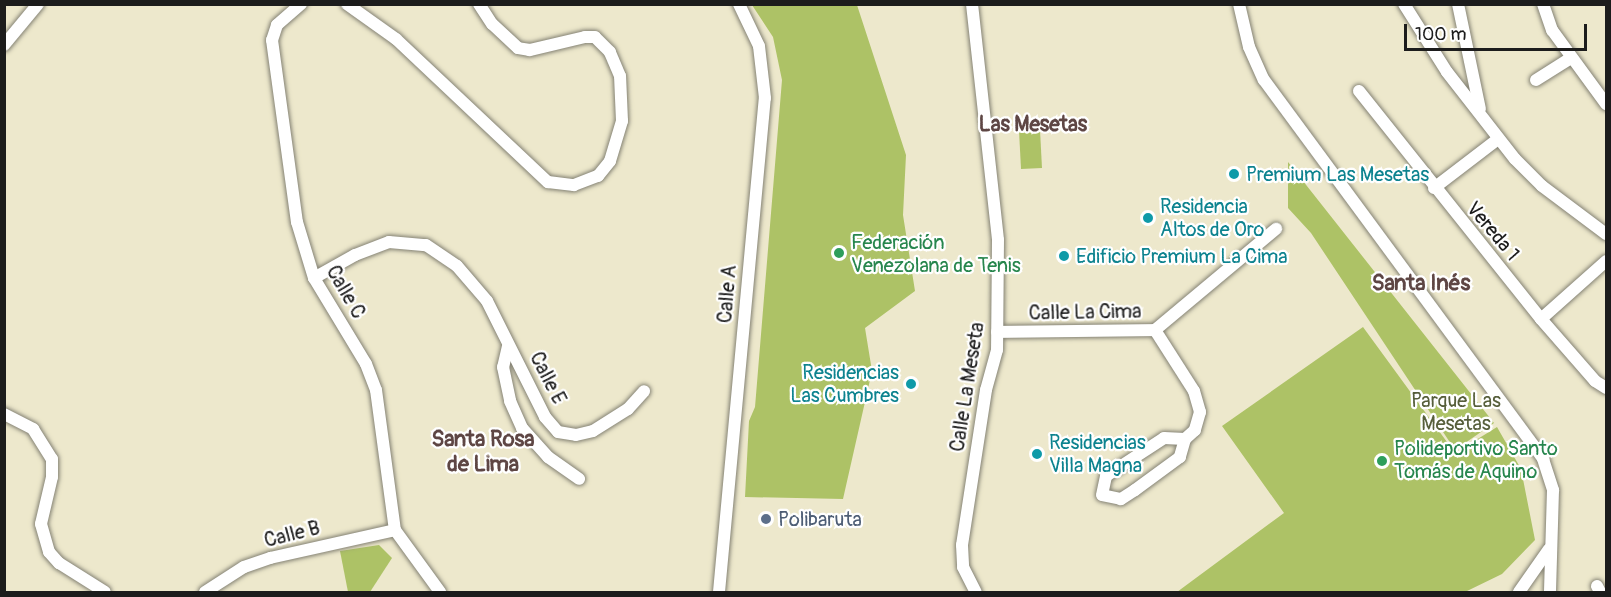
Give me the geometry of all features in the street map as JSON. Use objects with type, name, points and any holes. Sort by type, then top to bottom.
[{"type":"street","points":[[4,45],[38,4]]},
{"type":"street","name":"Calle C","points":[[302,4],[277,25],[272,57],[297,222],[314,278],[366,364],[376,390],[395,530],[440,592]]},
{"type":"street","points":[[347,4],[396,39],[548,182],[573,185],[598,176],[610,160],[622,121],[620,76],[610,52],[595,37],[585,37],[530,50],[518,48],[492,24],[479,4]]},
{"type":"street","name":"Calle A","points":[[719,592],[765,98],[759,46],[739,4]]},
{"type":"street","name":"Calle La Meseta","points":[[972,4],[998,240],[998,332],[962,545],[963,567],[976,592]]},
{"type":"street","points":[[1239,4],[1249,47],[1264,80],[1543,459],[1553,490],[1547,591]]},
{"type":"street","points":[[1404,4],[1447,72],[1481,113],[1498,138],[1542,186],[1606,234]]},
{"type":"street","points":[[1458,4],[1481,113]]},
{"type":"street","points":[[1543,4],[1552,30],[1606,105]]},
{"type":"street","points":[[1536,80],[1571,58]]},
{"type":"street","name":"Vereda 1","points":[[1359,91],[1434,189],[1541,319],[1595,381],[1606,388]]},
{"type":"street","points":[[1434,189],[1498,138]]},
{"type":"street","points":[[1155,330],[1276,229]]},
{"type":"street","name":"Calle E","points":[[314,278],[355,255],[389,242],[426,245],[473,283],[487,301],[508,346],[521,364],[545,417],[558,432],[576,435],[593,431],[628,409],[644,391]]},
{"type":"street","points":[[1541,319],[1606,261]]},
{"type":"street","name":"Calle La Cima","points":[[998,332],[1155,330],[1194,391],[1200,412],[1195,430],[1185,439],[1180,457],[1121,498],[1102,495],[1106,476],[1164,438],[1185,439]]},
{"type":"street","name":"Calle E","points":[[508,346],[503,368],[515,414],[548,457],[579,479]]},
{"type":"street","points":[[4,414],[33,429],[52,459],[52,477],[41,524],[49,552],[59,563],[105,592]]},
{"type":"street","name":"Calle B","points":[[205,592],[244,567],[270,558],[395,530]]},
{"type":"street","points":[[1519,592],[1549,548]]},
{"type":"green space","name":"Federación Venezolana de Tenis","points":[[752,5],[857,5],[906,155],[903,215],[915,291],[865,328],[872,371],[843,499],[745,497],[749,421],[755,407],[782,80],[773,37]]},
{"type":"green space","points":[[1040,130],[1042,168],[1021,169],[1019,131]]},
{"type":"green space","name":"Parque Las Mesetas","points":[[1288,162],[1494,423],[1455,450],[1311,233],[1288,208]]},
{"type":"green space","name":"Polideportivo Santo Tomás de Aquino","points":[[1363,327],[1455,453],[1497,427],[1521,469],[1535,540],[1502,574],[1465,592],[1177,592],[1284,513],[1222,426]]},
{"type":"green space","points":[[379,545],[392,558],[370,592],[348,592],[340,551]]},
{"type":"place","name":"Premium Las Mesetas","points":[[1234,174]]},
{"type":"place","name":"Residencia Altos de Oro","points":[[1148,218]]},
{"type":"place","name":"Federación Venezolana de Tenis","points":[[839,253]]},
{"type":"place","name":"Edificio Premium La Cima","points":[[1064,256]]},
{"type":"place","name":"Residencias Las Cumbres","points":[[911,384]]},
{"type":"place","name":"Residencias Villa Magna","points":[[1037,454]]},
{"type":"place","name":"Polideportivo Santo Tomás de Aquino","points":[[1382,461]]},
{"type":"place","name":"Polibaruta","points":[[766,519]]},
{"type":"district","name":"Las Mesetas","points":[[1033,125]]},
{"type":"district","name":"Santa Inés","points":[[1421,284]]},
{"type":"district","name":"Santa Rosa de Lima","points":[[483,452]]}]
